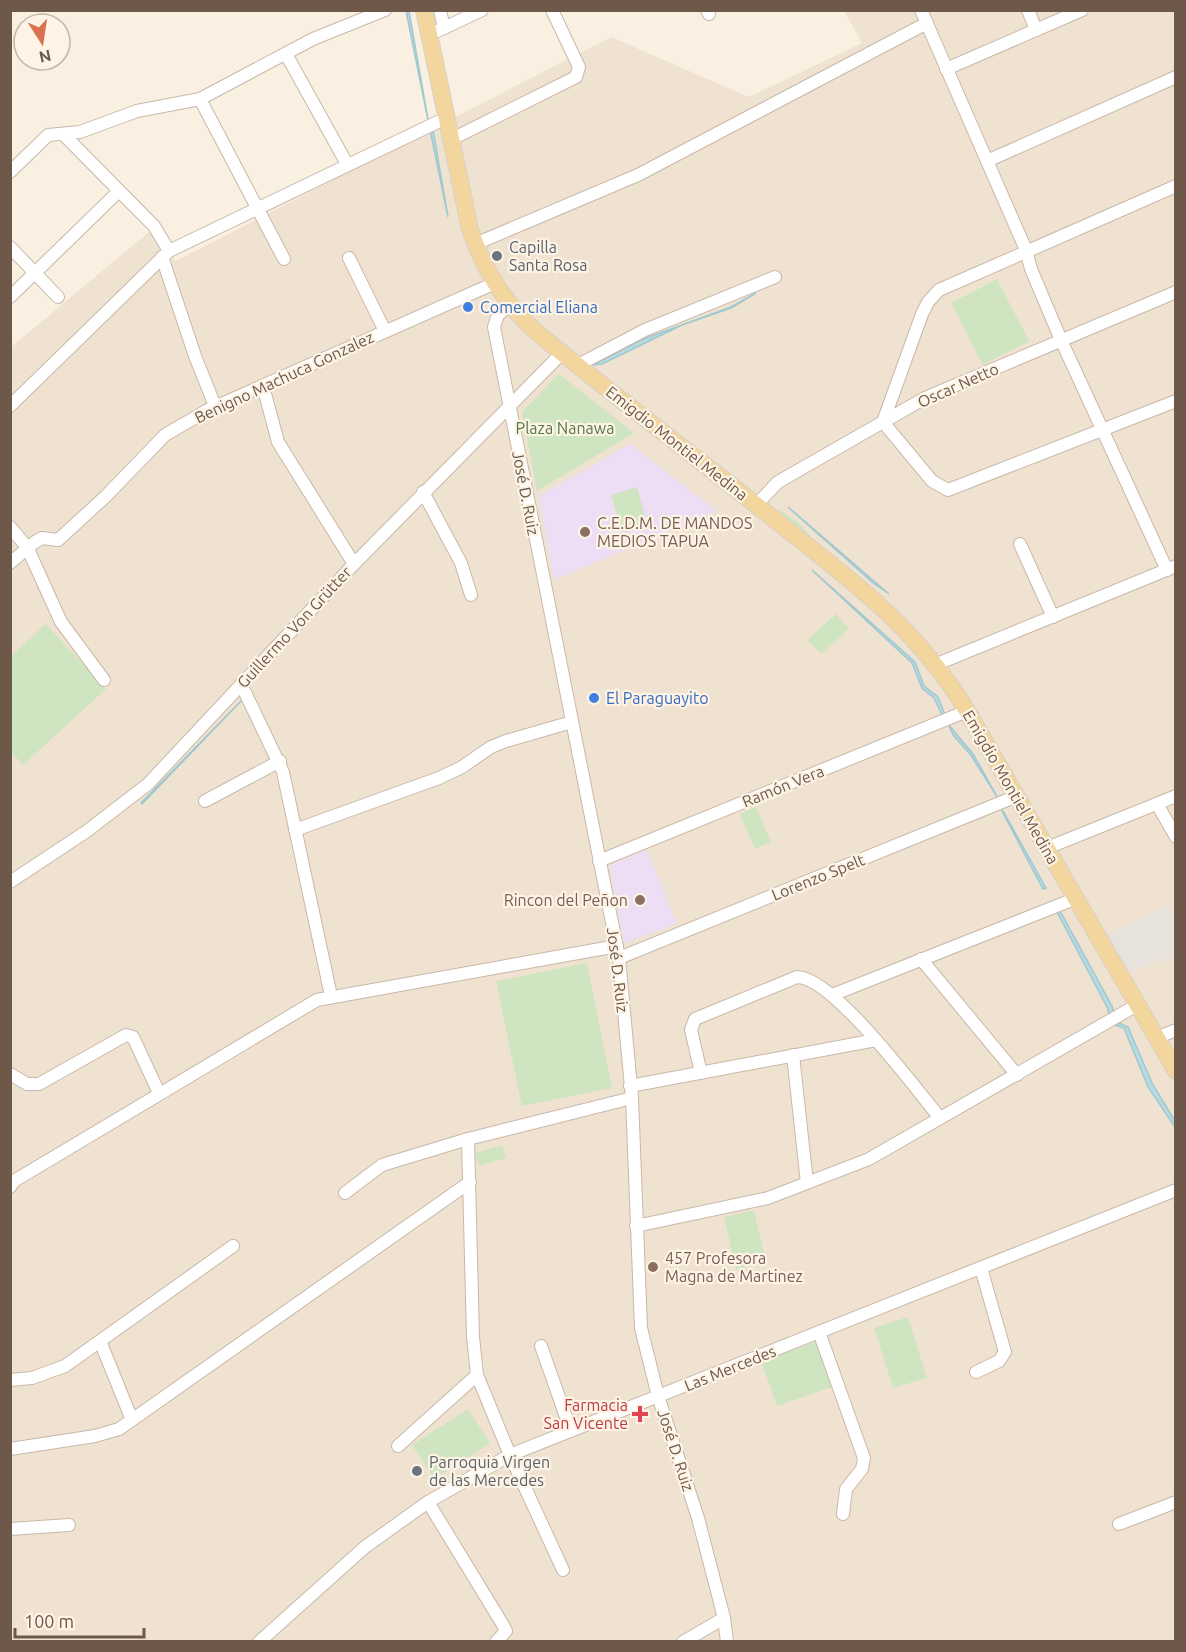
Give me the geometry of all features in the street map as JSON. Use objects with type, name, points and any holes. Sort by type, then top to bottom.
[{"type":"main road","name":"Emigdio Montiel Medina","points":[[424,10],[436,31],[450,140],[475,244],[495,283],[510,305],[562,353],[890,613],[937,664],[1077,898],[1176,1071]]},
{"type":"street","points":[[10,172],[48,135],[99,127],[137,111],[200,99],[313,39],[385,10]]},
{"type":"street","points":[[436,31],[440,10]]},
{"type":"street","points":[[436,31],[482,10]]},
{"type":"street","points":[[450,140],[576,77],[579,67],[552,10]]},
{"type":"street","points":[[921,10],[1026,250],[1031,269],[1061,340],[1101,429],[1171,568],[937,664]]},
{"type":"street","points":[[1028,10],[1036,30]]},
{"type":"street","points":[[946,69],[1082,10]]},
{"type":"street","points":[[475,244],[638,175],[927,23]]},
{"type":"street","points":[[286,54],[347,164]]},
{"type":"street","points":[[987,161],[1176,77]]},
{"type":"street","points":[[200,99],[284,259]]},
{"type":"street","points":[[10,406],[166,254],[258,207],[446,118]]},
{"type":"street","points":[[63,134],[154,226],[166,254],[195,356],[215,406]]},
{"type":"street","points":[[1176,186],[939,290],[928,302],[883,422],[932,482],[948,490],[1176,401]]},
{"type":"street","points":[[10,297],[119,191]]},
{"type":"street","points":[[10,247],[58,297]]},
{"type":"street","points":[[349,258],[385,332]]},
{"type":"street","points":[[578,365],[645,330],[775,278]]},
{"type":"street","name":"Benigno Machuca Gonzalez","points":[[10,562],[42,538],[58,540],[105,497],[165,435],[215,406],[495,283]]},
{"type":"street","name":"Oscar Netto","points":[[756,505],[778,482],[925,398],[1176,292]]},
{"type":"street","name":"José D. Ruiz","points":[[510,305],[498,315],[494,327],[618,952],[631,1092],[641,1328],[658,1396],[698,1518],[724,1618],[727,1641]]},
{"type":"street","name":"Guillermo Von Grütter","points":[[10,882],[87,831],[148,784],[423,492],[510,408],[562,353]]},
{"type":"street","points":[[263,386],[278,442],[354,564]]},
{"type":"street","points":[[423,492],[461,563],[471,595]]},
{"type":"street","points":[[10,527],[27,547],[62,622],[104,680]]},
{"type":"street","points":[[1020,544],[1053,616]]},
{"type":"street","points":[[241,684],[280,761],[331,996]]},
{"type":"street","name":"Ramón Vera","points":[[599,861],[967,711]]},
{"type":"street","points":[[295,830],[439,778],[499,744],[572,722]]},
{"type":"street","points":[[205,801],[280,761]]},
{"type":"street","name":"Lorenzo Spelt","points":[[10,1187],[14,1181],[317,1000],[618,952],[1017,796]]},
{"type":"street","points":[[1047,848],[1176,796]]},
{"type":"street","points":[[1156,804],[1176,837]]},
{"type":"street","points":[[832,995],[1077,898]]},
{"type":"street","points":[[921,959],[1017,1075]]},
{"type":"street","points":[[701,1073],[691,1030],[696,1019],[797,977],[811,980],[832,995],[876,1040],[940,1118]]},
{"type":"street","points":[[636,1226],[768,1197],[869,1159],[1137,1005]]},
{"type":"street","points":[[1156,1038],[1176,1030]]},
{"type":"street","points":[[10,1074],[27,1084],[39,1084],[126,1035],[133,1037],[159,1093]]},
{"type":"street","points":[[345,1192],[382,1165],[631,1092],[701,1073],[876,1040]]},
{"type":"street","points":[[793,1055],[807,1183]]},
{"type":"street","points":[[468,1139],[472,1337],[477,1375],[510,1455],[563,1570]]},
{"type":"street","points":[[10,1449],[95,1437],[119,1429],[470,1182]]},
{"type":"street","name":"Las Mercedes","points":[[258,1641],[364,1547],[428,1502],[510,1455],[1176,1190]]},
{"type":"street","points":[[10,1380],[49,1373],[100,1341],[233,1246]]},
{"type":"street","points":[[976,1372],[999,1361],[1005,1352],[981,1268]]},
{"type":"street","points":[[819,1332],[864,1458],[862,1469],[846,1489],[843,1514]]},
{"type":"street","points":[[100,1341],[132,1420]]},
{"type":"street","points":[[541,1346],[571,1431]]},
{"type":"street","points":[[398,1446],[477,1375]]},
{"type":"street","points":[[428,1502],[506,1631],[496,1641]]},
{"type":"street","points":[[1119,1524],[1176,1502]]},
{"type":"street","points":[[10,1529],[69,1525]]},
{"type":"street","points":[[683,1641],[724,1618]]},
{"type":"shaded area","points":[[844,11],[1175,11],[1176,1143],[1173,1144],[1176,1149],[1175,1641],[11,1642],[11,347],[150,231],[176,261],[611,37],[749,97],[862,43]]},
{"type":"shaded area","points":[[630,444],[717,511],[554,580],[539,496]]},
{"type":"shaded area","points":[[647,850],[677,924],[624,943],[610,865]]},
{"type":"shaded area","points":[[1167,906],[1175,910],[1175,955],[1128,973],[1107,935]]},
{"type":"green space","points":[[997,279],[1029,341],[983,365],[951,303]]},
{"type":"green space","name":"Plaza Nanawa","points":[[559,374],[634,433],[537,491],[522,412]]},
{"type":"green space","points":[[637,487],[648,526],[622,533],[611,495]]},
{"type":"green space","points":[[779,509],[799,523],[813,539],[784,518]]},
{"type":"green space","points":[[836,614],[849,629],[821,654],[807,640]]},
{"type":"green space","points":[[46,624],[106,689],[23,765],[11,752],[11,656]]},
{"type":"green space","points":[[756,807],[771,842],[755,849],[740,814]]},
{"type":"green space","points":[[587,963],[612,1088],[522,1106],[496,981]]},
{"type":"green space","points":[[502,1145],[506,1158],[479,1166],[475,1153]]},
{"type":"green space","points":[[754,1210],[766,1262],[736,1269],[724,1217]]},
{"type":"green space","points":[[908,1317],[927,1378],[893,1388],[874,1328]]},
{"type":"green space","points":[[816,1342],[832,1387],[777,1406],[761,1361]]},
{"type":"green space","points":[[468,1409],[490,1443],[434,1479],[412,1445]]},
{"type":"water","points":[[406,11],[409,11],[428,120]]},
{"type":"water","points":[[430,130],[433,130],[448,217]]},
{"type":"water","points":[[756,293],[731,308],[682,325],[602,364],[593,365],[641,340],[731,307]]},
{"type":"water","points":[[788,507],[889,594],[872,582]]},
{"type":"water","points":[[812,570],[915,662],[924,686],[938,697],[945,715],[942,715],[934,698],[922,688],[912,663]]},
{"type":"water","points":[[243,699],[142,804],[141,803]]},
{"type":"water","points":[[948,724],[973,754],[998,798],[970,754],[954,736]]},
{"type":"water","points":[[1003,811],[1046,888],[1043,889]]},
{"type":"water","points":[[1059,909],[1113,1008],[1112,1015],[1109,1016],[1108,1009],[1056,910]]},
{"type":"water","points":[[1119,1023],[1128,1027],[1153,1085],[1175,1121],[1175,1127],[1148,1087],[1124,1028],[1115,1025]]},
{"type":"place","name":"Capilla Santa Rosa","points":[[497,256]]},
{"type":"place","name":"Comercial Eliana","points":[[468,307]]},
{"type":"place","name":"C.E.D.M. DE MANDOS MEDIOS TAPUA","points":[[585,532]]},
{"type":"place","name":"El Paraguayito","points":[[594,698]]},
{"type":"place","name":"Rincon del Peñon","points":[[640,900]]},
{"type":"place","name":"457 Profesora Magna de Martinez","points":[[653,1267]]},
{"type":"place","name":"Farmacia San Vicente","points":[[640,1414]]},
{"type":"place","name":"Parroquia Virgen de las Mercedes","points":[[417,1471]]}]
